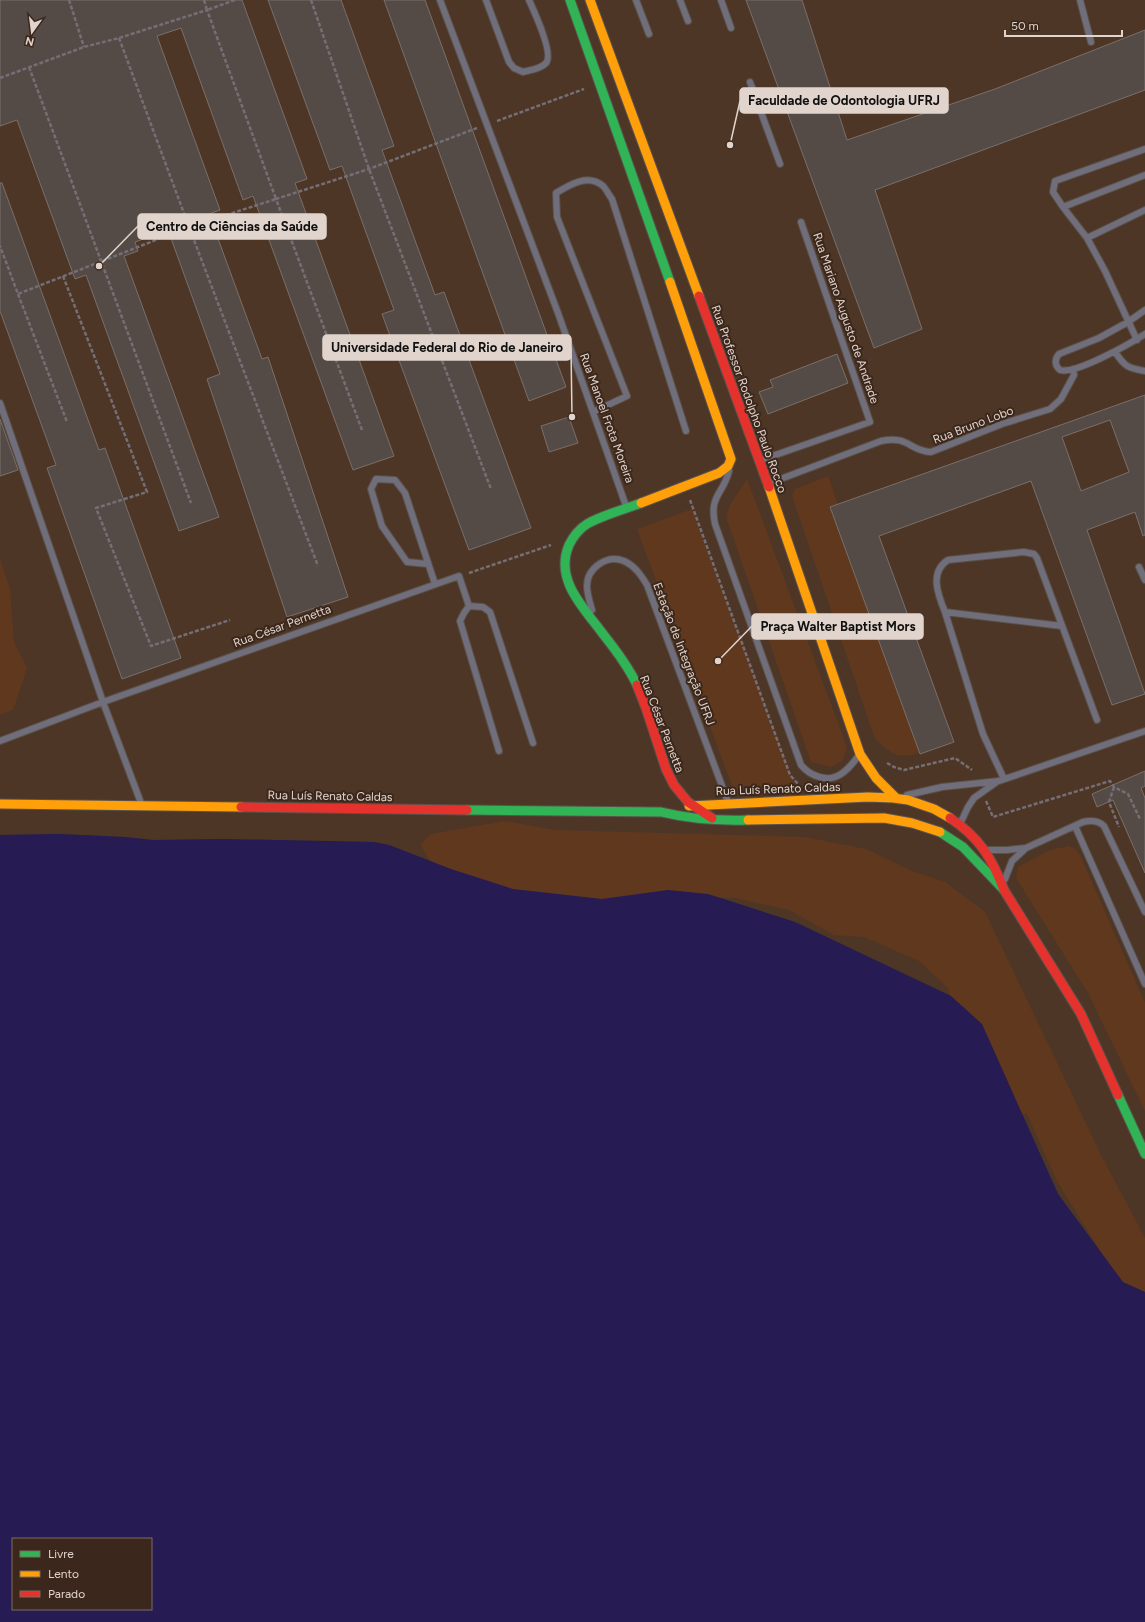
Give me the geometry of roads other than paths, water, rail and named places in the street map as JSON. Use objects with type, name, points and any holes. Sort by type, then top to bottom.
[{"type":"street","points":[[570,0],[731,455],[730,463]]},
{"type":"street","name":"Rua Professor Rodolpho Paulo Rocco","points":[[590,0],[760,460],[860,754],[870,772],[883,787],[898,799]]},
{"type":"street","name":"Rua César Pernetta","points":[[719,821],[701,812],[692,805],[678,791],[670,779],[645,705],[634,681],[572,591],[565,569],[565,559],[567,549],[573,538],[580,529],[587,524],[718,474],[730,463]]},
{"type":"street","name":"Rua Luís Renato Caldas","points":[[660,812],[692,805],[868,797],[898,799]]},
{"type":"street","points":[[898,799],[937,812],[959,825],[985,850],[996,869],[1004,890],[1081,1014],[1145,1154]]},
{"type":"street","name":"Rua Luís Renato Caldas","points":[[0,804],[660,812],[678,816],[719,821],[884,818],[904,820],[934,830],[956,842],[1004,890]]},
{"type":"lane","name":"Rua Manoel Frota Moreira","points":[[440,0],[558,313],[627,508]]},
{"type":"lane","points":[[486,0],[509,62],[514,68],[523,72],[541,67],[549,58],[547,48],[529,0]]},
{"type":"lane","points":[[636,0],[649,34]]},
{"type":"lane","points":[[680,0],[688,21]]},
{"type":"lane","points":[[721,0],[731,28]]},
{"type":"lane","points":[[1080,0],[1091,42]]},
{"type":"lane","points":[[750,82],[780,164]]},
{"type":"lane","points":[[1137,340],[1105,271],[1087,238],[1063,207],[1054,192],[1055,181],[1145,149]]},
{"type":"lane","points":[[1063,207],[1145,175]]},
{"type":"lane","points":[[593,412],[627,396],[557,217],[556,193],[573,182],[591,180],[603,186],[612,199],[686,431]]},
{"type":"lane","points":[[1087,238],[1145,210]]},
{"type":"lane","name":"Rua Mariano Augusto de Andrade","points":[[760,460],[870,422],[801,222]]},
{"type":"lane","points":[[1145,310],[1128,322],[1093,341],[1059,354],[1056,359],[1058,368],[1066,371],[1073,369],[1115,352],[1145,334]]},
{"type":"lane","points":[[1115,352],[1123,364],[1128,368],[1145,371]]},
{"type":"lane","name":"Rua Bruno Lobo","points":[[768,484],[881,441],[898,439],[926,452],[931,452],[1002,424],[1050,409],[1058,403],[1063,395],[1074,375],[1073,369]]},
{"type":"lane","points":[[0,403],[103,702],[142,806]]},
{"type":"lane","points":[[730,463],[728,477],[714,501],[714,524],[801,765],[807,772],[814,776],[832,778],[840,775],[849,768],[860,754]]},
{"type":"lane","points":[[428,564],[407,562],[382,526],[371,489],[376,479],[394,480],[405,493],[435,584]]},
{"type":"lane","points":[[1001,780],[982,734],[945,612],[937,593],[936,581],[938,571],[942,564],[948,560],[1024,552],[1034,554],[1037,558],[1097,720]]},
{"type":"lane","name":"Estação de Integração UFRJ","points":[[596,625],[587,586],[589,577],[594,568],[606,560],[616,559],[624,561],[640,573],[647,585],[729,804]]},
{"type":"lane","points":[[1139,567],[1145,580]]},
{"type":"lane","name":"Rua César Pernetta","points":[[0,741],[103,702],[459,576],[469,606]]},
{"type":"lane","points":[[499,751],[460,621],[469,606],[483,607],[490,612],[533,743]]},
{"type":"lane","points":[[945,612],[1062,626]]},
{"type":"lane","name":"Rua Luís Renato Caldas","points":[[898,799],[910,794],[942,787],[1001,780],[1145,731]]},
{"type":"lane","name":"Rua Luís Renato Caldas","points":[[959,825],[974,798],[1001,780]]},
{"type":"lane","points":[[985,850],[1026,848],[1090,820],[1096,821],[1104,826],[1145,912]]},
{"type":"lane","points":[[1075,826],[1145,984]]},
{"type":"lane","points":[[1004,890],[1009,867],[1012,861],[1026,848]]},
{"type":"place","name":"Faculdade de Odontologia UFRJ","points":[[730,145]]},
{"type":"place","name":"Centro de Ciências da Saúde","points":[[99,266]]},
{"type":"place","name":"Universidade Federal do Rio de Janeiro","points":[[572,417]]},
{"type":"place","name":"Praça Walter Baptist Mors","points":[[718,661]]}]
